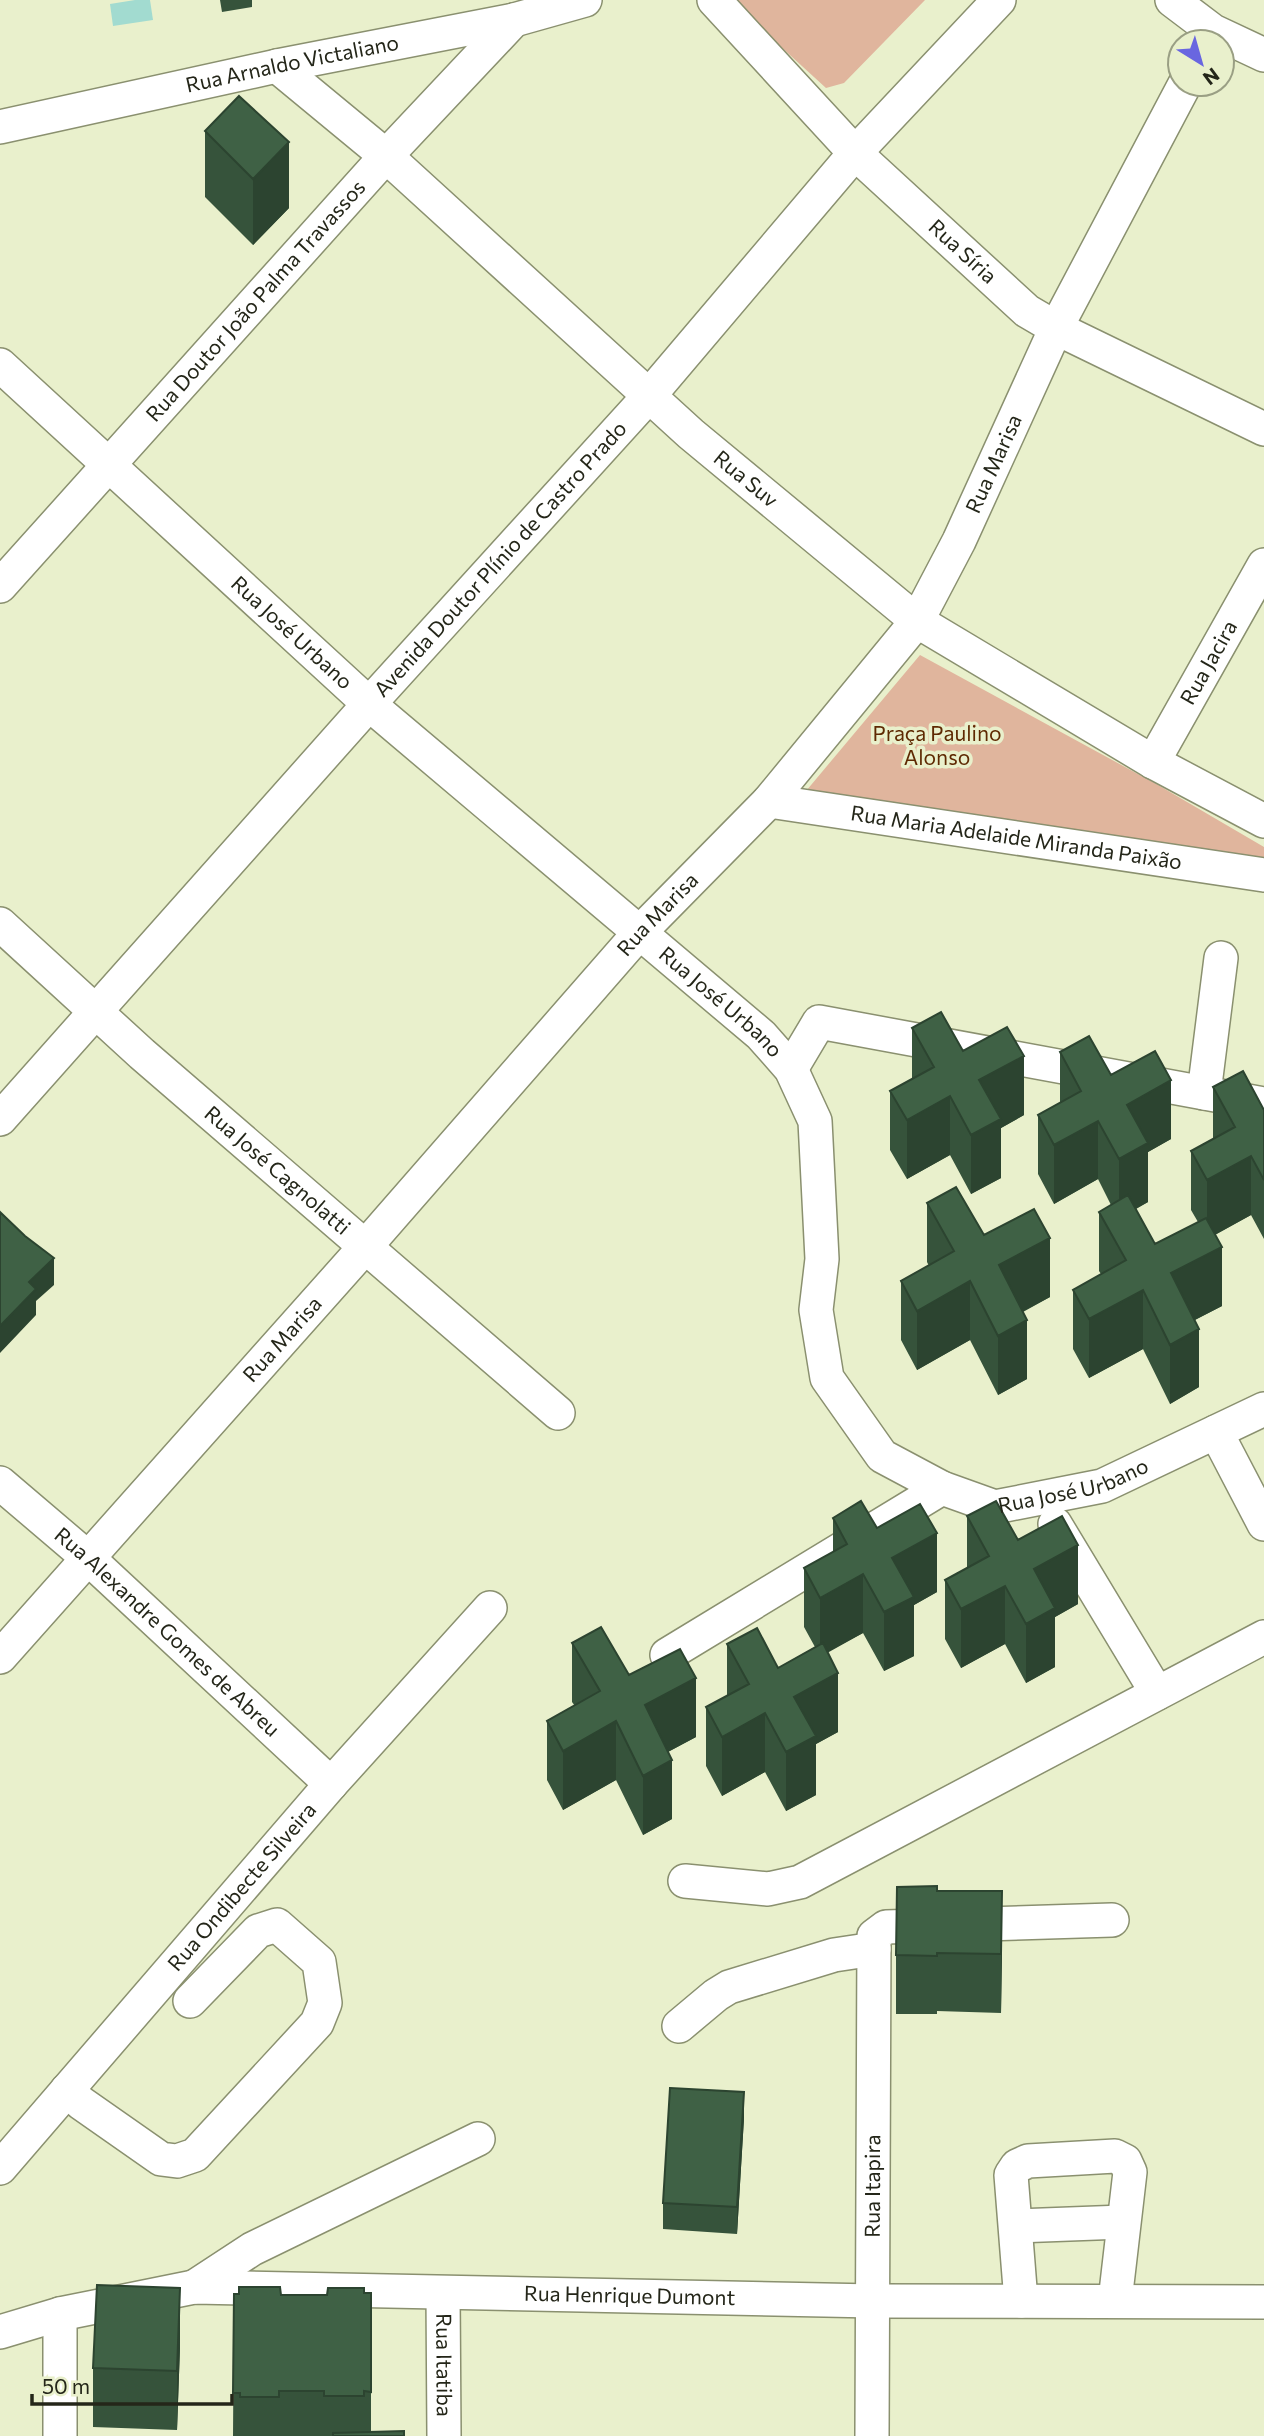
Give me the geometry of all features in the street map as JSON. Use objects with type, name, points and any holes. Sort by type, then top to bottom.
[{"type":"street","name":"Rua Arnaldo Victaliano","points":[[0,127],[276,66],[514,20],[585,0]]},
{"type":"street","name":"Rua Síria","points":[[714,0],[855,153],[1027,311],[1056,328],[1264,429]]},
{"type":"street","name":"Avenida Doutor Plínio de Castro Prado","points":[[0,1119],[369,704],[648,397],[855,153],[999,0]]},
{"type":"street","points":[[1172,0],[1202,28]]},
{"type":"street","name":"Rua Doutor João Palma Travassos","points":[[0,586],[386,156],[514,20]]},
{"type":"street","points":[[1236,45],[1264,55]]},
{"type":"street","name":"Rua Suv","points":[[276,66],[386,156],[648,397],[917,621],[1153,762],[1264,821]]},
{"type":"street","name":"Rua Marisa","points":[[0,1657],[365,1247],[640,932],[769,801],[917,621],[958,541],[1056,328],[1178,98]]},
{"type":"street","name":"Rua José Urbano","points":[[0,365],[369,704],[761,1035],[791,1069],[815,1121],[822,1259],[816,1310],[827,1378],[883,1456],[942,1488],[995,1507],[1102,1486],[1264,1409]]},
{"type":"street","name":"Rua Jacira","points":[[1153,762],[1264,565]]},
{"type":"street","name":"Rua Maria Adelaide Miranda Paixão","points":[[769,801],[1264,875]]},
{"type":"street","name":"Rua José Cagnolatti","points":[[0,924],[95,1012],[558,1413]]},
{"type":"street","points":[[1204,1093],[1221,958]]},
{"type":"street","points":[[791,1069],[818,1022],[1264,1104]]},
{"type":"street","points":[[1216,1432],[1264,1524]]},
{"type":"street","name":"Rua Alexandre Gomes de Abreu","points":[[0,1483],[89,1558],[331,1784]]},
{"type":"street","points":[[667,1655],[942,1488]]},
{"type":"street","points":[[1039,1498],[1157,1693]]},
{"type":"street","name":"Rua Ondibecte Silveira","points":[[0,2168],[331,1784],[490,1608]]},
{"type":"street","points":[[685,1881],[768,1889],[800,1882],[1264,1637]]},
{"type":"street","points":[[679,2026],[729,1987],[874,1943],[886,1927],[1112,1920]]},
{"type":"street","points":[[67,2090],[81,2103],[161,2159],[177,2161],[195,2155],[317,2023],[325,2003],[319,1962],[277,1925],[258,1931],[190,2001]]},
{"type":"street","name":"Rua Itapira","points":[[872,2436],[874,1943]]},
{"type":"street","points":[[194,2287],[252,2249],[478,2139]]},
{"type":"street","points":[[1021,2301],[1012,2175],[1017,2166],[1028,2161],[1115,2156],[1125,2161],[1130,2172],[1115,2301]]},
{"type":"street","points":[[1016,2227],[1123,2222]]},
{"type":"street","name":"Rua Henrique Dumont","points":[[0,2332],[60,2314],[194,2287],[874,2301],[1264,2302]]},
{"type":"street","name":"Rua Itatiba","points":[[443,2293],[444,2436]]},
{"type":"street","points":[[60,2314],[60,2436]]},
{"type":"green space","points":[[734,0],[925,0],[844,83],[826,88],[733,3]]},
{"type":"green space","name":"Praça Paulino Alonso","points":[[920,655],[1158,785],[1264,847],[1264,868],[801,797]]},
{"type":"water","points":[[150,0],[153,20],[113,26],[110,4]]},
{"type":"building","points":[[239,96],[289,142],[253,179],[205,131]]},
{"type":"building","points":[[941,1012],[963,1051],[1007,1027],[1024,1056],[979,1080],[1001,1119],[971,1135],[950,1096],[907,1120],[890,1091],[934,1067],[912,1028]]},
{"type":"building","points":[[1089,1036],[1111,1075],[1155,1051],[1171,1080],[1127,1105],[1148,1143],[1119,1159],[1098,1121],[1054,1145],[1038,1115],[1081,1091],[1060,1052]]},
{"type":"building","points":[[1243,1071],[1264,1110],[1264,1180],[1251,1156],[1207,1180],[1191,1151],[1235,1127],[1213,1087]]},
{"type":"building","points":[[956,1187],[984,1235],[1034,1209],[1050,1238],[999,1265],[1027,1320],[998,1336],[970,1281],[917,1311],[901,1281],[954,1251],[927,1203]]},
{"type":"building","points":[[1128,1195],[1155,1244],[1206,1218],[1222,1247],[1171,1273],[1199,1329],[1170,1345],[1143,1290],[1089,1319],[1073,1290],[1126,1260],[1099,1212]]},
{"type":"building","points":[[0,1212],[54,1258],[29,1282],[36,1289],[0,1326]]},
{"type":"building","points":[[861,1501],[877,1528],[920,1504],[937,1533],[892,1558],[914,1597],[884,1612],[863,1574],[820,1598],[804,1568],[847,1544],[833,1518]]},
{"type":"building","points":[[996,1501],[1018,1540],[1062,1516],[1078,1545],[1034,1569],[1055,1608],[1026,1624],[1005,1586],[961,1609],[945,1580],[989,1556],[967,1516]]},
{"type":"building","points":[[601,1627],[629,1675],[680,1649],[696,1678],[645,1705],[672,1760],[643,1776],[616,1721],[563,1751],[547,1721],[600,1691],[572,1643]]},
{"type":"building","points":[[757,1628],[778,1668],[823,1643],[838,1673],[794,1697],[816,1736],[786,1752],[765,1713],[722,1737],[706,1707],[749,1684],[727,1644]]},
{"type":"building","points":[[937,1886],[937,1891],[1002,1891],[1001,1954],[896,1955],[897,1887]]},
{"type":"building","points":[[670,2088],[744,2092],[737,2207],[663,2203]]},
{"type":"building","points":[[97,2285],[180,2288],[177,2371],[93,2368]]},
{"type":"building","points":[[239,2287],[280,2287],[281,2295],[327,2295],[328,2288],[364,2288],[364,2293],[371,2293],[371,2392],[364,2391],[364,2396],[324,2396],[324,2391],[279,2391],[279,2397],[240,2397],[240,2393],[233,2393],[234,2294],[239,2294]]},
{"type":"building","points":[[404,2431],[404,2436],[333,2436],[333,2433]]}]
